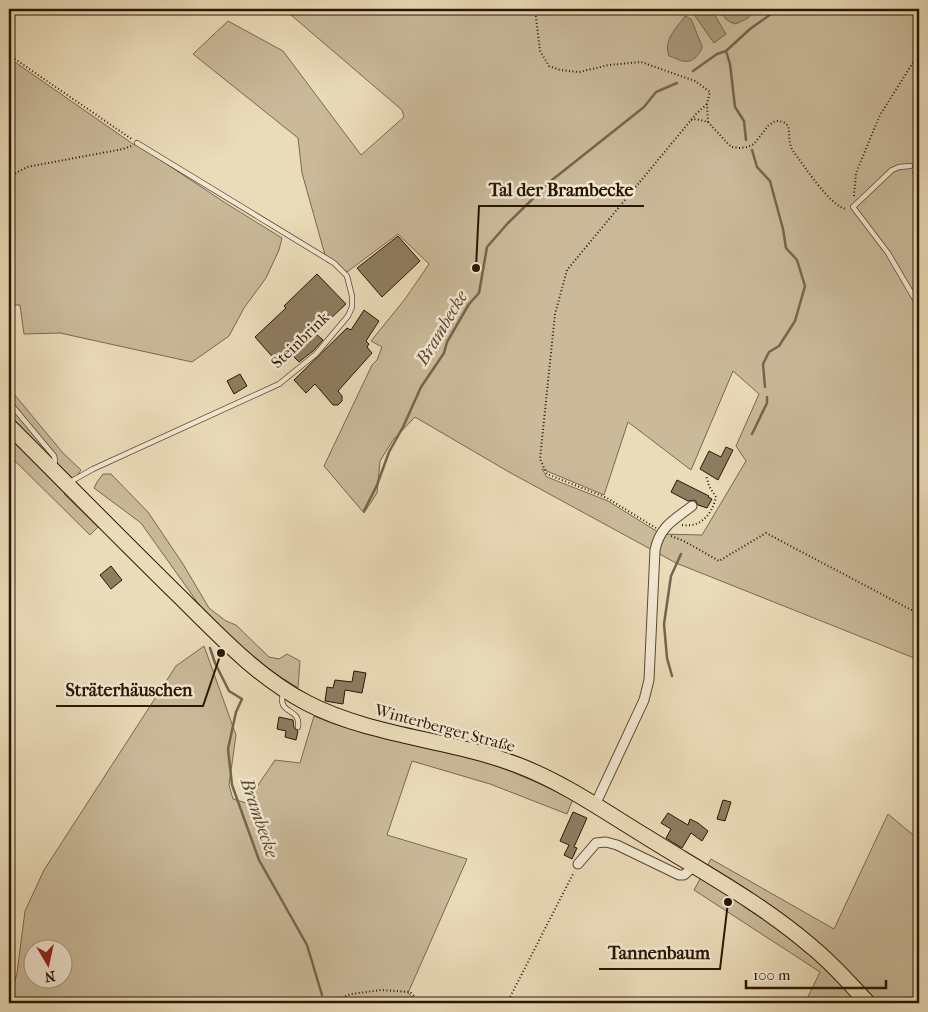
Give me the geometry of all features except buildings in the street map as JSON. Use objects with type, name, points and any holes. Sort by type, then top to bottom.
[{"type":"main road","points":[[9,426],[67,484]]},
{"type":"main road","name":"Winterberger Straße","points":[[67,484],[219,635],[284,690],[327,712],[369,727],[466,749],[536,773],[595,805],[756,905],[813,947],[868,1003]]},
{"type":"street","points":[[595,805],[644,700],[649,680],[655,550],[661,531],[692,506]]},
{"type":"street","points":[[578,864],[596,843],[606,842],[617,845],[679,875],[684,874],[694,866]]},
{"type":"lane","name":"Steinbrink","points":[[67,484],[93,469],[279,384],[316,354],[348,316],[352,307],[352,296],[347,276],[334,263],[138,143]]},
{"type":"lane","points":[[910,166],[892,170],[853,207],[888,253],[919,306]]},
{"type":"lane","points":[[9,402],[54,456],[55,460],[52,470]]},
{"type":"lane","points":[[284,690],[282,704],[288,711],[297,716],[299,719],[298,727]]},
{"type":"path","points":[[535,9],[540,50],[549,66],[560,70],[579,72],[609,65],[641,62],[695,81],[710,92],[707,104],[708,122]]},
{"type":"path","points":[[691,120],[696,119],[708,122],[731,147],[740,148],[754,144],[775,120],[787,123],[789,145],[828,195],[837,206],[843,209],[853,207],[856,173],[880,115],[919,53]]},
{"type":"path","points":[[9,54],[138,143]]},
{"type":"path","points":[[707,104],[691,120],[566,270],[554,314],[540,459],[547,474],[607,498],[661,531],[684,541],[719,561],[766,533],[919,614]]},
{"type":"path","points":[[9,177],[27,167],[122,149],[138,143]]},
{"type":"path","points":[[910,166],[919,186]]},
{"type":"path","points":[[507,1003],[578,864]]},
{"type":"path","points":[[329,1003],[351,994],[381,990],[410,992],[422,1003]]},
{"type":"shaded area","points":[[284,9],[919,9],[919,660],[676,563],[509,472],[415,417],[393,440],[380,461],[377,493],[364,513],[324,466],[382,347],[371,341],[405,299],[429,264],[398,234],[347,272],[327,262],[302,173],[298,138],[193,54],[228,21],[283,51],[361,155],[404,117],[402,110]],"holes":[[[733,371],[759,394],[736,446],[746,461],[702,535],[661,534],[608,501],[547,477],[542,469],[604,495],[628,422],[691,470]]]},
{"type":"shaded area","points":[[699,9],[711,9],[726,34],[714,43],[695,16],[695,12]]},
{"type":"shaded area","points":[[720,9],[755,9],[748,18],[736,24],[726,19]]},
{"type":"shaded area","points":[[685,16],[691,19],[702,46],[696,57],[689,61],[669,56],[668,50],[671,35]]},
{"type":"shaded area","points":[[9,58],[133,144],[141,147],[282,238],[279,250],[266,278],[244,308],[229,336],[192,362],[60,333],[24,334],[20,305],[9,305]]},
{"type":"shaded area","points":[[9,388],[63,453],[81,470],[64,494],[98,527],[90,535],[9,455]]},
{"type":"shaded area","points":[[103,474],[111,474],[148,512],[183,564],[209,608],[226,621],[236,625],[269,657],[279,659],[287,654],[300,661],[298,688],[266,668],[230,638],[205,613],[141,523],[94,488]]},
{"type":"shaded area","points":[[204,646],[236,735],[229,785],[233,799],[246,803],[275,760],[300,763],[314,716],[350,729],[477,759],[546,786],[573,799],[567,814],[490,784],[412,761],[387,835],[467,859],[408,993],[419,1003],[9,1003],[17,973],[25,911],[44,870],[176,666]]},
{"type":"shaded area","points":[[888,814],[919,840],[919,1003],[805,1003],[820,972],[694,890],[711,859],[834,929]]},
{"type":"waterway","name":"Brambecke","points":[[693,71],[717,54],[726,51],[750,29],[778,9]]},
{"type":"waterway","points":[[726,51],[730,64],[735,107],[744,121],[746,140]]},
{"type":"waterway","name":"Brambecke","points":[[364,511],[377,485],[389,452],[403,427],[421,387],[444,353],[447,342],[469,304],[479,293],[487,247],[508,223],[552,180],[644,107],[656,92],[677,83]]},
{"type":"waterway","points":[[752,150],[757,167],[770,181],[786,248],[797,260],[805,286],[795,321],[779,346],[769,352],[763,364],[765,387]]},
{"type":"waterway","points":[[752,434],[767,403],[767,397]]},
{"type":"waterway","points":[[672,676],[667,658],[664,624],[671,576],[681,554]]},
{"type":"waterway","name":"Brambecke","points":[[210,648],[229,691],[242,699],[236,712],[228,749],[232,785],[259,860],[307,945],[322,995]]},
{"type":"place","name":"Tal der Brambecke","points":[[476,268]]},
{"type":"place","name":"Sträterhäuschen","points":[[221,653]]},
{"type":"place","name":"Tannenbaum","points":[[728,902]]}]
